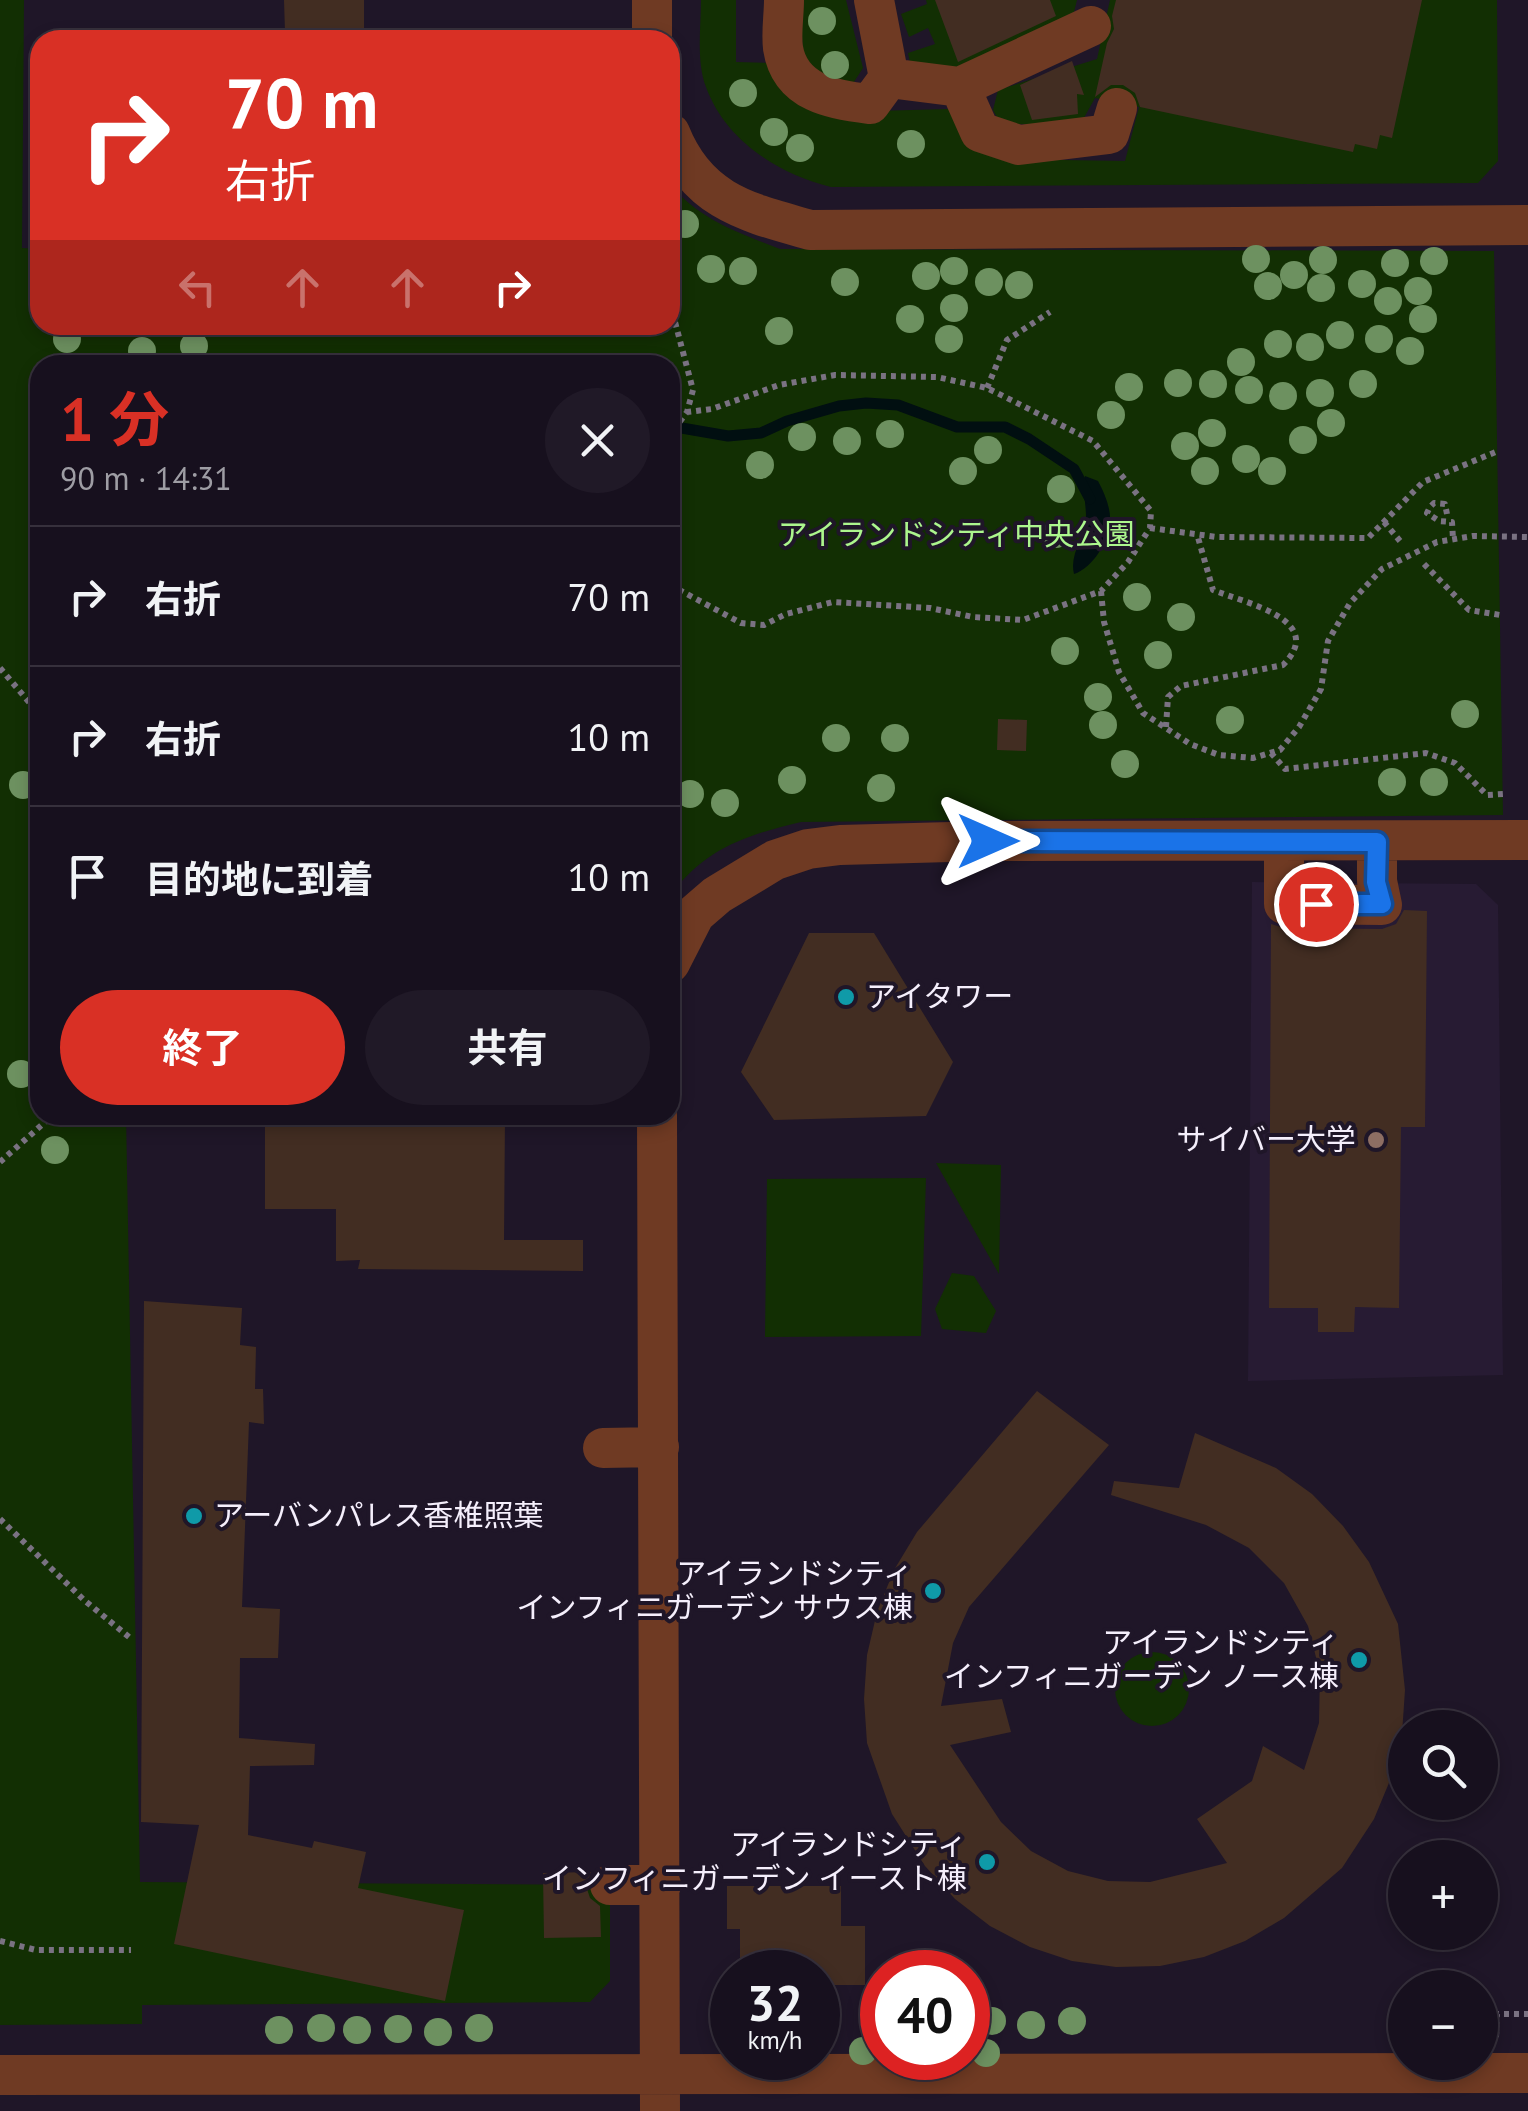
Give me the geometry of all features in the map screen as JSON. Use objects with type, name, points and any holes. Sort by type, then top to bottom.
[{"type":"street","points":[[652,0],[652,30]]},
{"type":"street","points":[[784,0],[783,51],[798,80],[831,100],[870,104],[889,78],[874,0]]},
{"type":"street","points":[[889,78],[960,87],[1091,26]]},
{"type":"street","points":[[960,87],[980,132],[1019,146],[1109,134],[1117,108]]},
{"type":"street","points":[[680,158],[708,190],[752,214],[810,230],[1528,225]]},
{"type":"street","points":[[680,943],[695,914],[717,895],[775,860],[808,849],[840,845],[969,841],[1528,840]]},
{"type":"street","points":[[1284,842],[1284,904],[1382,904],[1376,882],[1377,842]]},
{"type":"street","points":[[657,1125],[660,2092]]},
{"type":"street","points":[[604,1448],[659,1447]]},
{"type":"street","points":[[610,1884],[661,1885]]},
{"type":"street","points":[[2,2075],[660,2092],[913,2076],[1528,2073]]},
{"type":"path","points":[[987,388],[1007,340],[1050,312]]},
{"type":"path","points":[[678,335],[693,390],[680,421]]},
{"type":"path","points":[[680,590],[741,624],[764,625],[786,614],[832,602],[930,608],[973,618],[1023,620],[1101,591],[1128,562],[1150,528],[1151,511],[1093,441],[987,388],[938,377],[835,375],[779,385],[712,409],[687,412]]},
{"type":"path","points":[[1150,528],[1197,534],[1368,538],[1423,482],[1498,451]]},
{"type":"path","points":[[1447,514],[1447,508],[1440,503],[1430,506],[1427,513],[1432,518],[1452,522],[1453,539]]},
{"type":"path","points":[[1384,522],[1400,541]]},
{"type":"path","points":[[1166,728],[1168,697],[1182,686],[1283,665],[1298,644],[1296,630],[1280,617],[1213,590],[1197,534]]},
{"type":"path","points":[[1101,591],[1104,622],[1119,672],[1143,713],[1190,744],[1219,755],[1253,758],[1280,750],[1299,727],[1321,689],[1328,641],[1350,603],[1382,570],[1436,542],[1474,536],[1528,537]]},
{"type":"path","points":[[1424,564],[1468,610],[1500,615]]},
{"type":"path","points":[[0,668],[30,703]]},
{"type":"path","points":[[1271,753],[1285,769],[1426,753],[1456,763],[1487,794],[1503,794]]},
{"type":"path","points":[[0,1162],[42,1125]]},
{"type":"path","points":[[0,1519],[84,1600],[130,1638]]},
{"type":"path","points":[[0,1941],[36,1950],[131,1950]]},
{"type":"shaded area","points":[[1085,476],[1098,481],[1110,521],[1099,553],[1074,574],[1074,559],[1086,517]]},
{"type":"shaded area","name":"サイバー大学","points":[[1252,882],[1476,884],[1498,905],[1503,1375],[1248,1381]]},
{"type":"green space","name":"アイランドシティ中央公園","points":[[0,0],[24,0],[22,248],[30,248],[30,335],[680,335],[680,195],[706,216],[780,249],[1494,251],[1503,815],[801,822],[728,846],[697,866],[680,884],[680,355],[30,355],[30,1125],[126,1125],[140,1882],[610,1885],[610,1981],[590,2002],[142,2005],[142,2024],[0,2025]]},
{"type":"green space","points":[[701,0],[736,0],[736,62],[775,63],[839,112],[948,109],[958,112],[1005,159],[1125,161],[1139,107],[1095,98],[1080,125],[1010,124],[999,121],[993,110],[998,90],[1097,59],[1110,0],[1497,0],[1498,161],[1478,183],[831,187],[773,164],[726,123],[703,77]]},
{"type":"green space","points":[[800,0],[846,0],[863,68],[852,85],[816,77],[803,54]]},
{"type":"green space","points":[[926,0],[1077,0],[1074,12],[962,70],[911,67],[908,53],[935,44],[928,28],[909,37],[901,14],[927,4]]},
{"type":"green space","points":[[936,1163],[1001,1165],[999,1274]]},
{"type":"green space","points":[[926,1178],[921,1336],[765,1337],[767,1179]]},
{"type":"green space","points":[[952,1273],[974,1276],[996,1311],[986,1333],[942,1329],[935,1309]]},
{"type":"green space","points":[[1152,1652],[1179,1662],[1189,1689],[1179,1716],[1152,1726],[1125,1716],[1115,1689],[1125,1662]]},
{"type":"building","points":[[284,0],[364,0],[364,30],[285,30]]},
{"type":"building","points":[[935,0],[1050,0],[1056,16],[958,62]]},
{"type":"building","points":[[1116,0],[1422,0],[1392,138],[1380,135],[1377,149],[1355,144],[1353,152],[1140,107],[1135,93],[1123,85],[1111,85],[1095,97],[1114,29]]},
{"type":"building","points":[[1072,61],[1084,95],[1077,94],[1078,114],[1032,120],[1020,85]]},
{"type":"building","points":[[998,719],[1027,720],[1026,751],[997,750]]},
{"type":"building","name":"サイバー大学","points":[[1404,910],[1427,911],[1425,1127],[1401,1127],[1399,1308],[1355,1307],[1354,1332],[1318,1332],[1318,1308],[1269,1308],[1271,924],[1284,928],[1382,929],[1396,924]]},
{"type":"building","name":"アイタワー","points":[[809,933],[874,933],[953,1062],[926,1116],[774,1120],[741,1072]]},
{"type":"building","points":[[265,1125],[505,1125],[504,1240],[583,1240],[583,1271],[358,1269],[360,1260],[336,1261],[336,1209],[265,1209]]},
{"type":"building","name":"アーバンパレス香椎照葉","points":[[144,1301],[242,1308],[240,1345],[256,1347],[255,1389],[263,1389],[264,1424],[249,1422],[242,1607],[280,1609],[278,1658],[240,1658],[239,1738],[315,1744],[314,1765],[250,1766],[248,1835],[312,1848],[314,1841],[366,1852],[358,1888],[464,1910],[445,2001],[174,1944],[199,1825],[141,1822]]},
{"type":"building","points":[[1037,1391],[1109,1445],[969,1607],[953,1643],[941,1706],[1002,1699],[1011,1732],[950,1745],[1001,1822],[1031,1851],[1068,1871],[1108,1881],[1150,1882],[1227,1863],[1197,1819],[1252,1781],[1263,1746],[1304,1770],[1319,1723],[1320,1673],[1308,1626],[1284,1583],[1249,1548],[1206,1525],[1111,1495],[1114,1481],[1179,1488],[1195,1433],[1276,1468],[1312,1494],[1343,1526],[1369,1562],[1398,1624],[1405,1690],[1404,1710],[1388,1710],[1388,1785],[1374,1819],[1342,1868],[1284,1918],[1245,1941],[1204,1957],[1160,1966],[1116,1967],[1072,1961],[1030,1947],[990,1926],[955,1899],[925,1866],[892,1814],[867,1743],[867,1655],[877,1612],[894,1570],[917,1532]]},
{"type":"building","points":[[591,1872],[586,1886],[590,1898],[600,1906],[601,1937],[544,1938],[543,1873]]},
{"type":"building","points":[[727,1886],[841,1886],[841,1926],[865,1926],[860,1985],[840,1985],[840,1950],[740,1950],[740,1929],[727,1929]]},
{"type":"waterway","points":[[680,428],[728,436],[761,433],[839,406],[898,405],[957,427],[1005,427],[1074,469],[1090,499]]},
{"type":"place","name":"アイタワー","points":[[846,997]]},
{"type":"place","name":"サイバー大学","points":[[1376,1140]]},
{"type":"place","name":"アーバンパレス香椎照葉","points":[[194,1516]]},
{"type":"place","name":"アイランドシティ インフィニガーデン サウス棟","points":[[933,1591]]},
{"type":"place","name":"アイランドシティ インフィニガーデン ノース棟","points":[[1359,1660]]},
{"type":"place","name":"アイランドシティ インフィニガーデン イースト棟","points":[[987,1862]]},
{"type":"route","points":[[988,841],[1377,842],[1376,882],[1382,904],[1316,904]]}]
